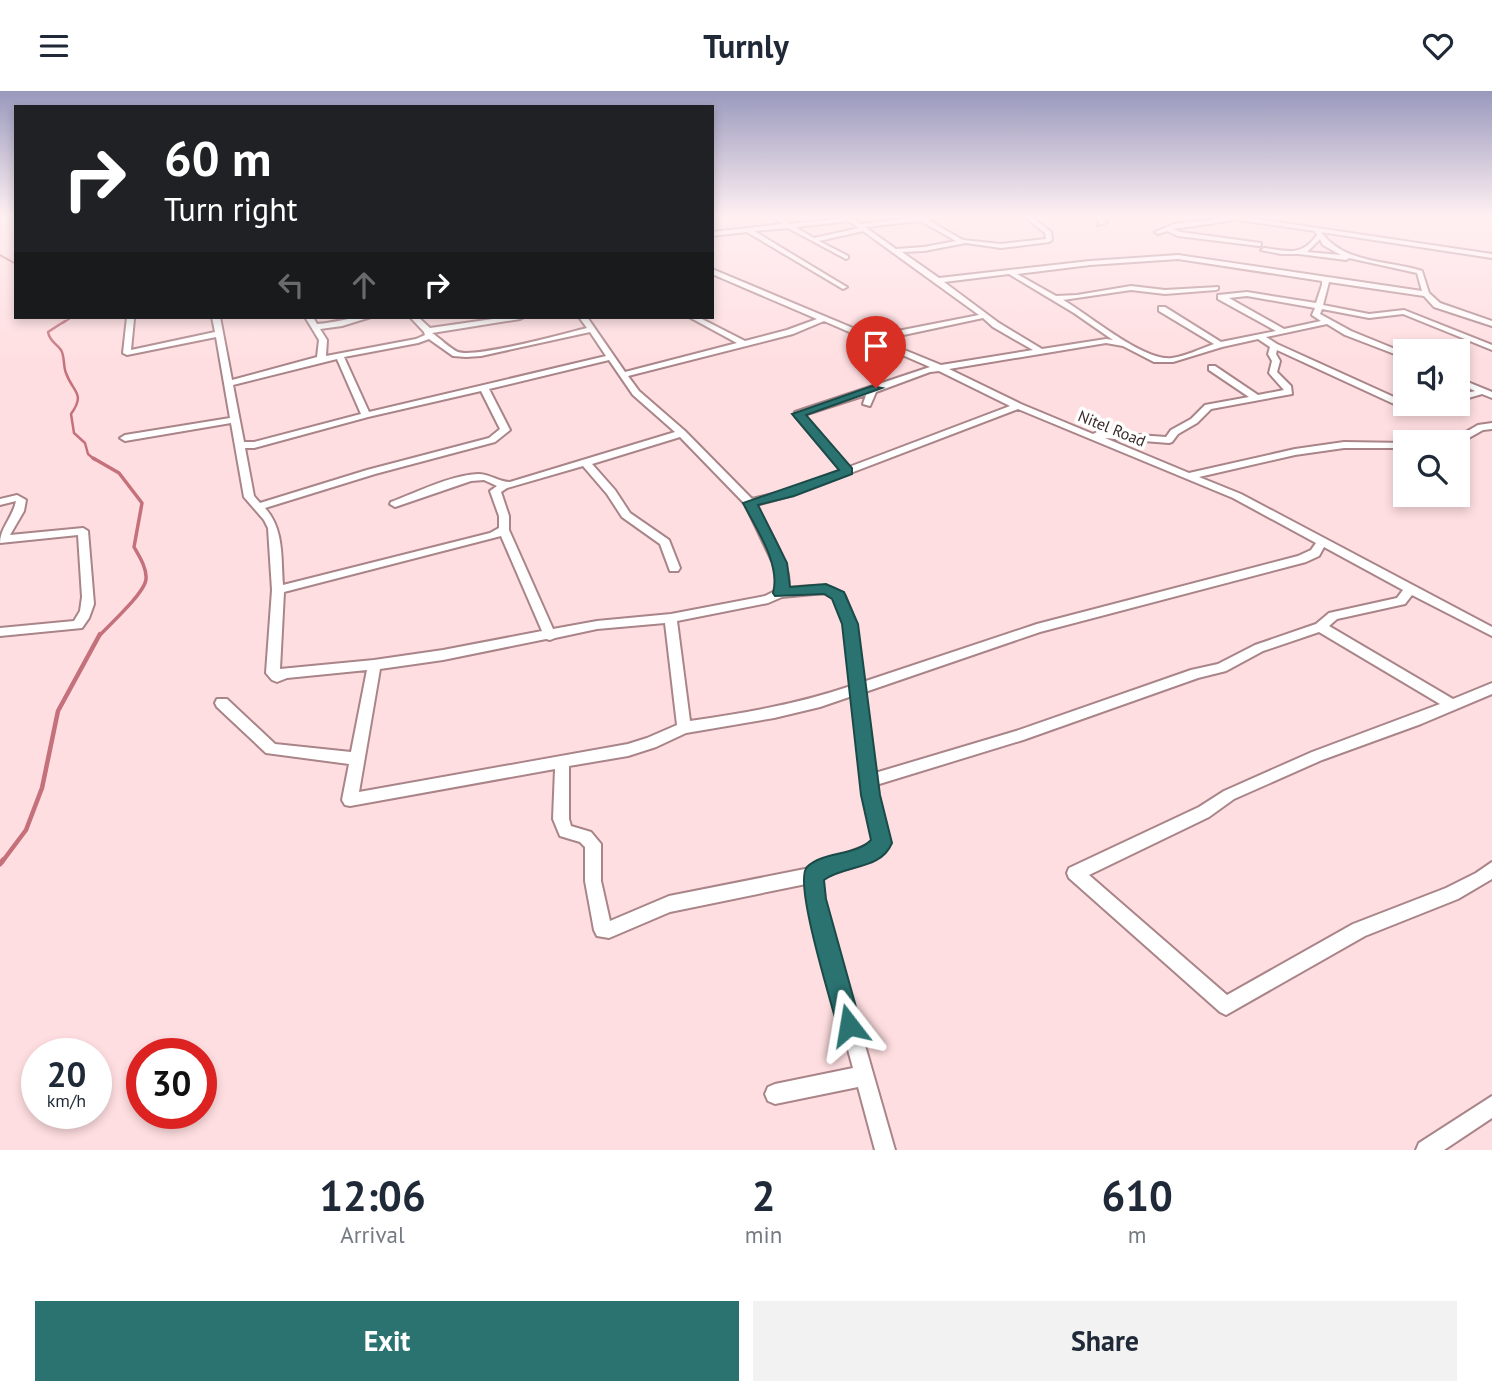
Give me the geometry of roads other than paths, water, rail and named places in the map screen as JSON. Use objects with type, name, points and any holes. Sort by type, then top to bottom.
[{"type":"street","points":[[805,264],[843,287]]},
{"type":"street","points":[[912,264],[969,303],[983,316],[1040,351]]},
{"type":"street","points":[[934,281],[1079,264]]},
{"type":"street","points":[[1226,264],[1418,295],[1426,294]]},
{"type":"street","points":[[1387,264],[1420,271],[1426,294],[1437,305],[1492,324]]},
{"type":"street","name":"Nitel Road","points":[[714,272],[942,369],[1018,406],[1237,496],[1492,632]]},
{"type":"street","points":[[1010,273],[1054,297],[1125,344],[1157,360],[1173,360],[1220,345],[1326,322]]},
{"type":"street","points":[[1325,280],[1326,285],[1316,315],[1326,322],[1393,351]]},
{"type":"street","points":[[1054,297],[1077,297],[1131,288],[1160,292],[1216,288]]},
{"type":"street","points":[[1206,289],[1282,331]]},
{"type":"street","points":[[1222,297],[1247,294],[1368,316],[1437,305]]},
{"type":"street","points":[[1162,309],[1220,345]]},
{"type":"street","points":[[1404,312],[1492,348]]},
{"type":"street","points":[[871,339],[983,316]]},
{"type":"street","points":[[130,319],[127,353],[219,334]]},
{"type":"street","points":[[216,319],[249,497],[269,519],[273,528],[278,590],[273,673],[277,677],[284,673],[374,665],[550,636],[597,625],[671,618],[768,599],[780,593],[826,589],[839,596],[850,624],[869,781],[882,843],[870,855],[823,868],[813,875],[669,904],[609,930],[603,930],[593,881],[593,843],[585,837],[565,831],[561,819],[562,762]]},
{"type":"street","points":[[310,319],[323,337],[326,348],[321,359]]},
{"type":"street","points":[[315,327],[359,319]]},
{"type":"street","points":[[417,319],[428,333],[441,340],[453,353],[462,355],[513,347],[592,329]]},
{"type":"street","points":[[229,383],[321,359],[411,342],[428,333],[494,319]]},
{"type":"street","points":[[584,319],[609,358],[648,406],[682,433],[750,503],[779,563],[783,582],[780,593]]},
{"type":"street","points":[[697,319],[745,344]]},
{"type":"street","points":[[627,377],[802,328],[823,319]]},
{"type":"street","points":[[1259,336],[1300,358],[1393,400]]},
{"type":"street","points":[[847,471],[798,414],[928,370],[1106,341],[1125,344]]},
{"type":"street","points":[[1089,435],[1169,440],[1174,432],[1194,421],[1208,407],[1289,392],[1287,386],[1273,373],[1276,361],[1272,354],[1274,345]]},
{"type":"street","points":[[339,355],[366,415]]},
{"type":"street","points":[[241,445],[254,445],[366,415],[609,358]]},
{"type":"street","points":[[1276,361],[1300,358]]},
{"type":"street","points":[[1212,368],[1258,399]]},
{"type":"street","points":[[1470,385],[1488,393]]},
{"type":"street","points":[[258,507],[371,472],[492,440],[505,429],[484,388]]},
{"type":"street","points":[[867,404],[872,390]]},
{"type":"street","points":[[1470,396],[1488,393]]},
{"type":"street","points":[[750,503],[789,493],[1018,406]]},
{"type":"street","points":[[125,438],[236,420]]},
{"type":"street","points":[[1470,433],[1481,427],[1492,426]]},
{"type":"street","points":[[550,636],[504,530],[504,516],[495,491],[504,486],[682,433]]},
{"type":"street","points":[[1188,476],[1295,451],[1344,445],[1393,445]]},
{"type":"street","points":[[585,461],[611,492],[626,516],[665,542],[674,568]]},
{"type":"street","points":[[395,504],[476,477],[491,479],[504,486]]},
{"type":"street","points":[[0,502],[17,498],[21,500],[19,511],[1,540]]},
{"type":"street","points":[[278,590],[484,538],[504,530]]},
{"type":"street","points":[[0,632],[78,625],[88,614],[90,594],[83,531],[1,540]]},
{"type":"street","points":[[374,665],[350,800],[628,750],[684,728],[774,713],[820,702],[1037,628],[1309,556],[1324,541]]},
{"type":"street","points":[[869,781],[1018,736],[1196,673],[1221,668],[1259,647],[1320,627],[1334,616],[1401,601],[1410,588]]},
{"type":"street","points":[[671,618],[684,728]]},
{"type":"street","points":[[1320,627],[1452,705]]},
{"type":"street","points":[[1492,688],[1229,795],[1204,812],[1075,873],[1226,1006],[1359,930],[1452,894],[1492,869]]},
{"type":"street","points":[[222,703],[271,749],[357,759]]},
{"type":"street","points":[[813,875],[815,899],[862,1076],[885,1150]]},
{"type":"street","points":[[775,1094],[862,1076]]},
{"type":"street","points":[[1426,1150],[1492,1106]]},
{"type":"waterway","points":[[63,323],[69,319]]},
{"type":"waterway","points":[[65,321],[48,332],[61,350],[66,373],[77,393],[78,402],[71,414],[74,433],[85,443],[88,454],[95,460]]},
{"type":"waterway","points":[[93,458],[119,473],[142,503],[134,547],[146,575],[140,592],[99,636]]},
{"type":"waterway","points":[[2,862],[26,830],[42,788],[58,711],[100,634]]},
{"type":"waterway","points":[[0,864],[3,860]]}]
